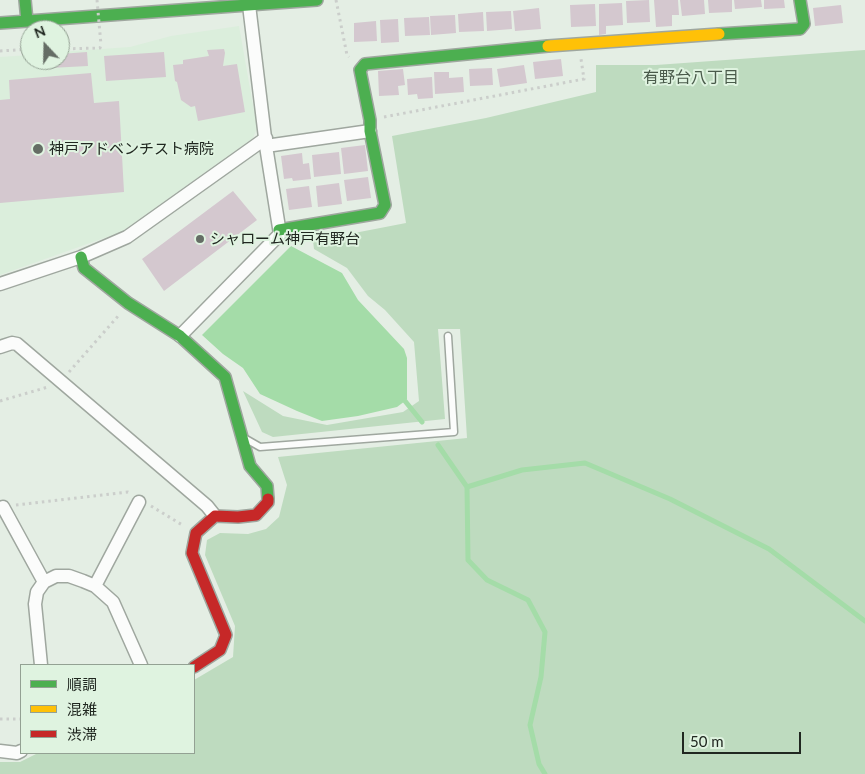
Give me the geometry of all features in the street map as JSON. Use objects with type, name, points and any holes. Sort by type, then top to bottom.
[{"type":"street","points":[[25,0],[27,20]]},
{"type":"street","points":[[41,20],[317,0]]},
{"type":"street","points":[[279,230],[380,213],[385,205],[360,70],[365,64],[580,43],[800,29],[804,24],[800,0]]},
{"type":"street","points":[[180,336],[280,234],[266,142],[249,5]]},
{"type":"street","points":[[0,23],[20,22]]},
{"type":"street","points":[[0,284],[81,256],[127,237],[266,142],[370,126]]},
{"type":"street","points":[[81,256],[84,268],[128,303],[180,336],[224,377],[250,466],[267,486],[268,502],[256,515],[238,517],[215,516],[196,533],[192,553],[226,635],[220,650],[195,666]]},
{"type":"street","points":[[0,347],[17,344],[207,506],[215,516]]},
{"type":"street","points":[[95,586],[141,501]]},
{"type":"street","points":[[3,507],[44,582]]},
{"type":"street","points":[[41,664],[35,604],[36,592],[44,582],[56,576],[68,576],[95,586],[113,602],[141,664]]},
{"type":"street","points":[[0,751],[17,753],[20,752]]},
{"type":"lane","points":[[241,436],[260,447],[454,432],[448,336]]},
{"type":"path","points":[[70,49],[100,48],[97,0]]},
{"type":"path","points":[[336,0],[347,55]]},
{"type":"path","points":[[370,126],[584,79],[580,43]]},
{"type":"path","points":[[0,51],[20,50]]},
{"type":"path","points":[[3,507],[128,492],[196,533]]},
{"type":"path","points":[[0,719],[20,719]]},
{"type":"shaded area","name":"神戸アドベンチスト病院","points":[[239,26],[257,128],[253,138],[121,232],[0,275],[0,57],[20,56],[20,70],[70,70],[70,51],[130,47],[171,36]]},
{"type":"shaded area","points":[[865,50],[865,774],[0,774],[0,762],[20,762],[36,754],[195,754],[195,679],[233,657],[235,626],[205,555],[207,540],[220,533],[248,534],[266,529],[279,517],[287,485],[278,457],[467,438],[460,329],[438,329],[445,419],[273,437],[262,432],[243,391],[283,416],[327,425],[403,412],[419,401],[414,342],[385,310],[368,296],[347,268],[314,249],[313,241],[406,223],[392,136],[486,118],[596,92],[596,65],[656,65]]},
{"type":"shaded area","points":[[291,246],[342,273],[358,300],[404,349],[407,358],[407,399],[397,407],[358,416],[322,421],[260,394],[243,368],[223,354],[202,335]]},
{"type":"building","points":[[649,0],[650,22],[627,23],[626,1]]},
{"type":"building","points":[[654,0],[678,0],[679,15],[672,15],[672,26],[656,27]]},
{"type":"building","points":[[680,0],[704,0],[705,14],[682,16]]},
{"type":"building","points":[[708,0],[732,0],[732,12],[709,13]]},
{"type":"building","points":[[734,0],[761,0],[762,7],[735,9]]},
{"type":"building","points":[[764,0],[784,0],[785,8],[764,9]]},
{"type":"building","points":[[622,3],[623,25],[606,26],[606,34],[599,35],[599,4]]},
{"type":"building","points":[[595,4],[596,26],[571,27],[570,5]]},
{"type":"building","points":[[841,5],[843,23],[815,26],[813,8]]},
{"type":"building","points":[[539,8],[541,29],[515,31],[513,11]]},
{"type":"building","points":[[511,11],[512,29],[487,31],[486,12]]},
{"type":"building","points":[[483,12],[484,31],[459,32],[458,14]]},
{"type":"building","points":[[455,15],[456,33],[431,35],[430,16]]},
{"type":"building","points":[[429,17],[430,35],[405,36],[404,18]]},
{"type":"building","points":[[398,19],[399,42],[381,43],[380,20]]},
{"type":"building","points":[[376,21],[377,41],[354,42],[354,23]]},
{"type":"building","points":[[224,49],[223,66],[237,64],[245,112],[198,121],[195,106],[191,107],[181,100],[177,82],[175,81],[173,65],[183,64],[183,60],[209,56],[207,50]]},
{"type":"building","points":[[87,52],[88,66],[70,67],[70,53]]},
{"type":"building","points":[[164,52],[166,77],[106,81],[104,56]]},
{"type":"building","points":[[561,59],[563,76],[535,79],[533,62]]},
{"type":"building","points":[[524,65],[527,83],[500,87],[497,69]]},
{"type":"building","points":[[492,68],[493,85],[470,86],[469,69]]},
{"type":"building","points":[[403,69],[405,85],[398,86],[399,95],[379,96],[378,71]]},
{"type":"building","points":[[434,72],[449,72],[449,78],[463,77],[464,92],[435,94]]},
{"type":"building","points":[[91,73],[94,103],[119,101],[124,192],[0,203],[0,100],[10,99],[9,80]]},
{"type":"building","points":[[432,77],[433,98],[418,99],[417,94],[408,95],[407,79]]},
{"type":"building","points":[[365,145],[368,171],[344,174],[341,148]]},
{"type":"building","points":[[339,152],[341,174],[314,177],[312,155]]},
{"type":"building","points":[[302,153],[303,164],[309,163],[311,179],[293,181],[292,178],[284,179],[281,156]]},
{"type":"building","points":[[368,177],[371,198],[347,201],[344,180]]},
{"type":"building","points":[[339,183],[342,204],[318,207],[316,186]]},
{"type":"building","points":[[309,186],[312,207],[289,210],[286,189]]},
{"type":"building","name":"シャローム神戸有野台","points":[[233,191],[257,220],[164,291],[142,259]]},
{"type":"waterway","points":[[405,401],[422,422]]},
{"type":"waterway","points":[[438,445],[467,487],[468,560],[487,580],[528,600],[545,632],[541,677],[530,725],[539,764],[545,774]]},
{"type":"waterway","points":[[467,487],[522,470],[585,463],[670,499],[769,549],[865,621]]},
{"type":"traffic: fast","points":[[25,0],[27,20]]},
{"type":"traffic: fast","points":[[0,23],[317,0]]},
{"type":"traffic: fast","points":[[719,34],[800,29],[804,24],[800,0]]},
{"type":"traffic: fast","points":[[279,230],[380,213],[385,205],[360,70],[365,64],[548,46]]},
{"type":"traffic: fast","points":[[81,257],[84,268],[128,303],[180,336],[225,377],[250,466],[267,486],[268,499]]},
{"type":"traffic: slow","points":[[548,46],[719,34]]},
{"type":"traffic: jam","points":[[195,666],[220,650],[226,635],[192,553],[196,533],[215,516],[238,517],[256,515],[268,502],[268,499]]},
{"type":"place","name":"神戸アドベンチスト病院","points":[[38,149]]},
{"type":"place","name":"シャローム神戸有野台","points":[[200,239]]},
{"type":"district","name":"有野台八丁目","points":[[691,78]]}]
